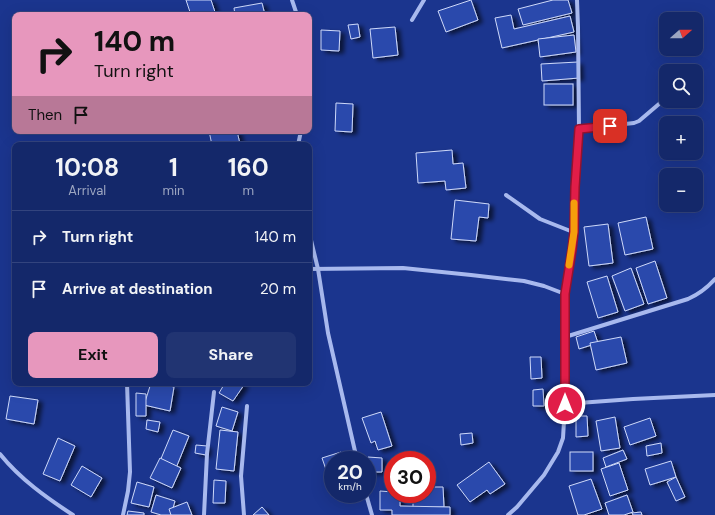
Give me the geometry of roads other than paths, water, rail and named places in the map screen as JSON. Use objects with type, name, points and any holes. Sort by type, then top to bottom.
[{"type":"street","points":[[292,0],[296,12]]},
{"type":"street","points":[[412,20],[424,0]]},
{"type":"street","points":[[508,515],[517,507],[544,474],[558,452],[563,438],[565,404],[565,294],[574,232],[579,129],[576,0]]},
{"type":"street","points":[[579,129],[634,123],[659,104]]},
{"type":"street","points":[[506,195],[540,220],[574,232]]},
{"type":"street","points":[[312,244],[318,269],[328,333],[355,451]]},
{"type":"street","points":[[312,269],[403,268],[524,282],[544,286],[565,294]]},
{"type":"street","points":[[565,337],[688,299],[706,288],[715,279]]},
{"type":"street","points":[[123,515],[130,472],[127,386]]},
{"type":"street","points":[[204,515],[207,454],[214,392]]},
{"type":"street","points":[[565,404],[715,395]]},
{"type":"street","points":[[244,515],[241,476],[247,406]]},
{"type":"street","points":[[0,454],[20,475],[38,490],[74,515]]},
{"type":"street","points":[[369,503],[372,515]]}]
